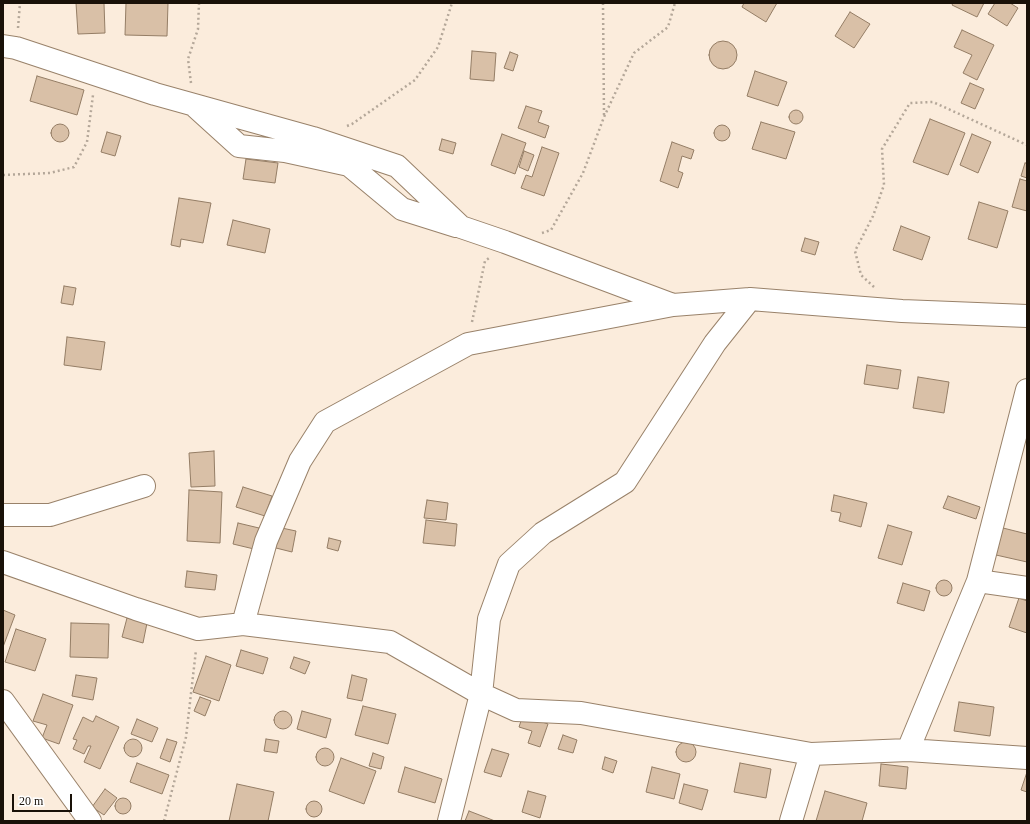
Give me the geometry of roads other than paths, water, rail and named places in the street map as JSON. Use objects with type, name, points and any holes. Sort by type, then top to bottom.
[{"type":"street","points":[[3,46],[16,48],[155,94],[313,138],[397,166],[461,228]]},
{"type":"street","points":[[193,105],[238,146],[286,150],[349,165],[402,209],[505,242],[674,305]]},
{"type":"street","points":[[449,821],[481,694],[489,619],[509,564],[543,533],[625,482],[715,343],[750,299]]},
{"type":"street","points":[[243,624],[266,541],[300,461],[325,422],[468,344],[674,305],[750,299],[902,311],[1027,316]]},
{"type":"street","points":[[908,750],[978,580],[1027,390]]},
{"type":"street","points":[[3,515],[50,515],[144,486]]},
{"type":"street","points":[[3,562],[136,609],[198,629],[243,624],[390,642],[481,694],[516,710],[581,713],[812,754],[908,750],[1027,758]]},
{"type":"street","points":[[978,580],[1027,588]]},
{"type":"street","points":[[3,701],[90,821]]},
{"type":"street","points":[[791,821],[812,754]]}]
